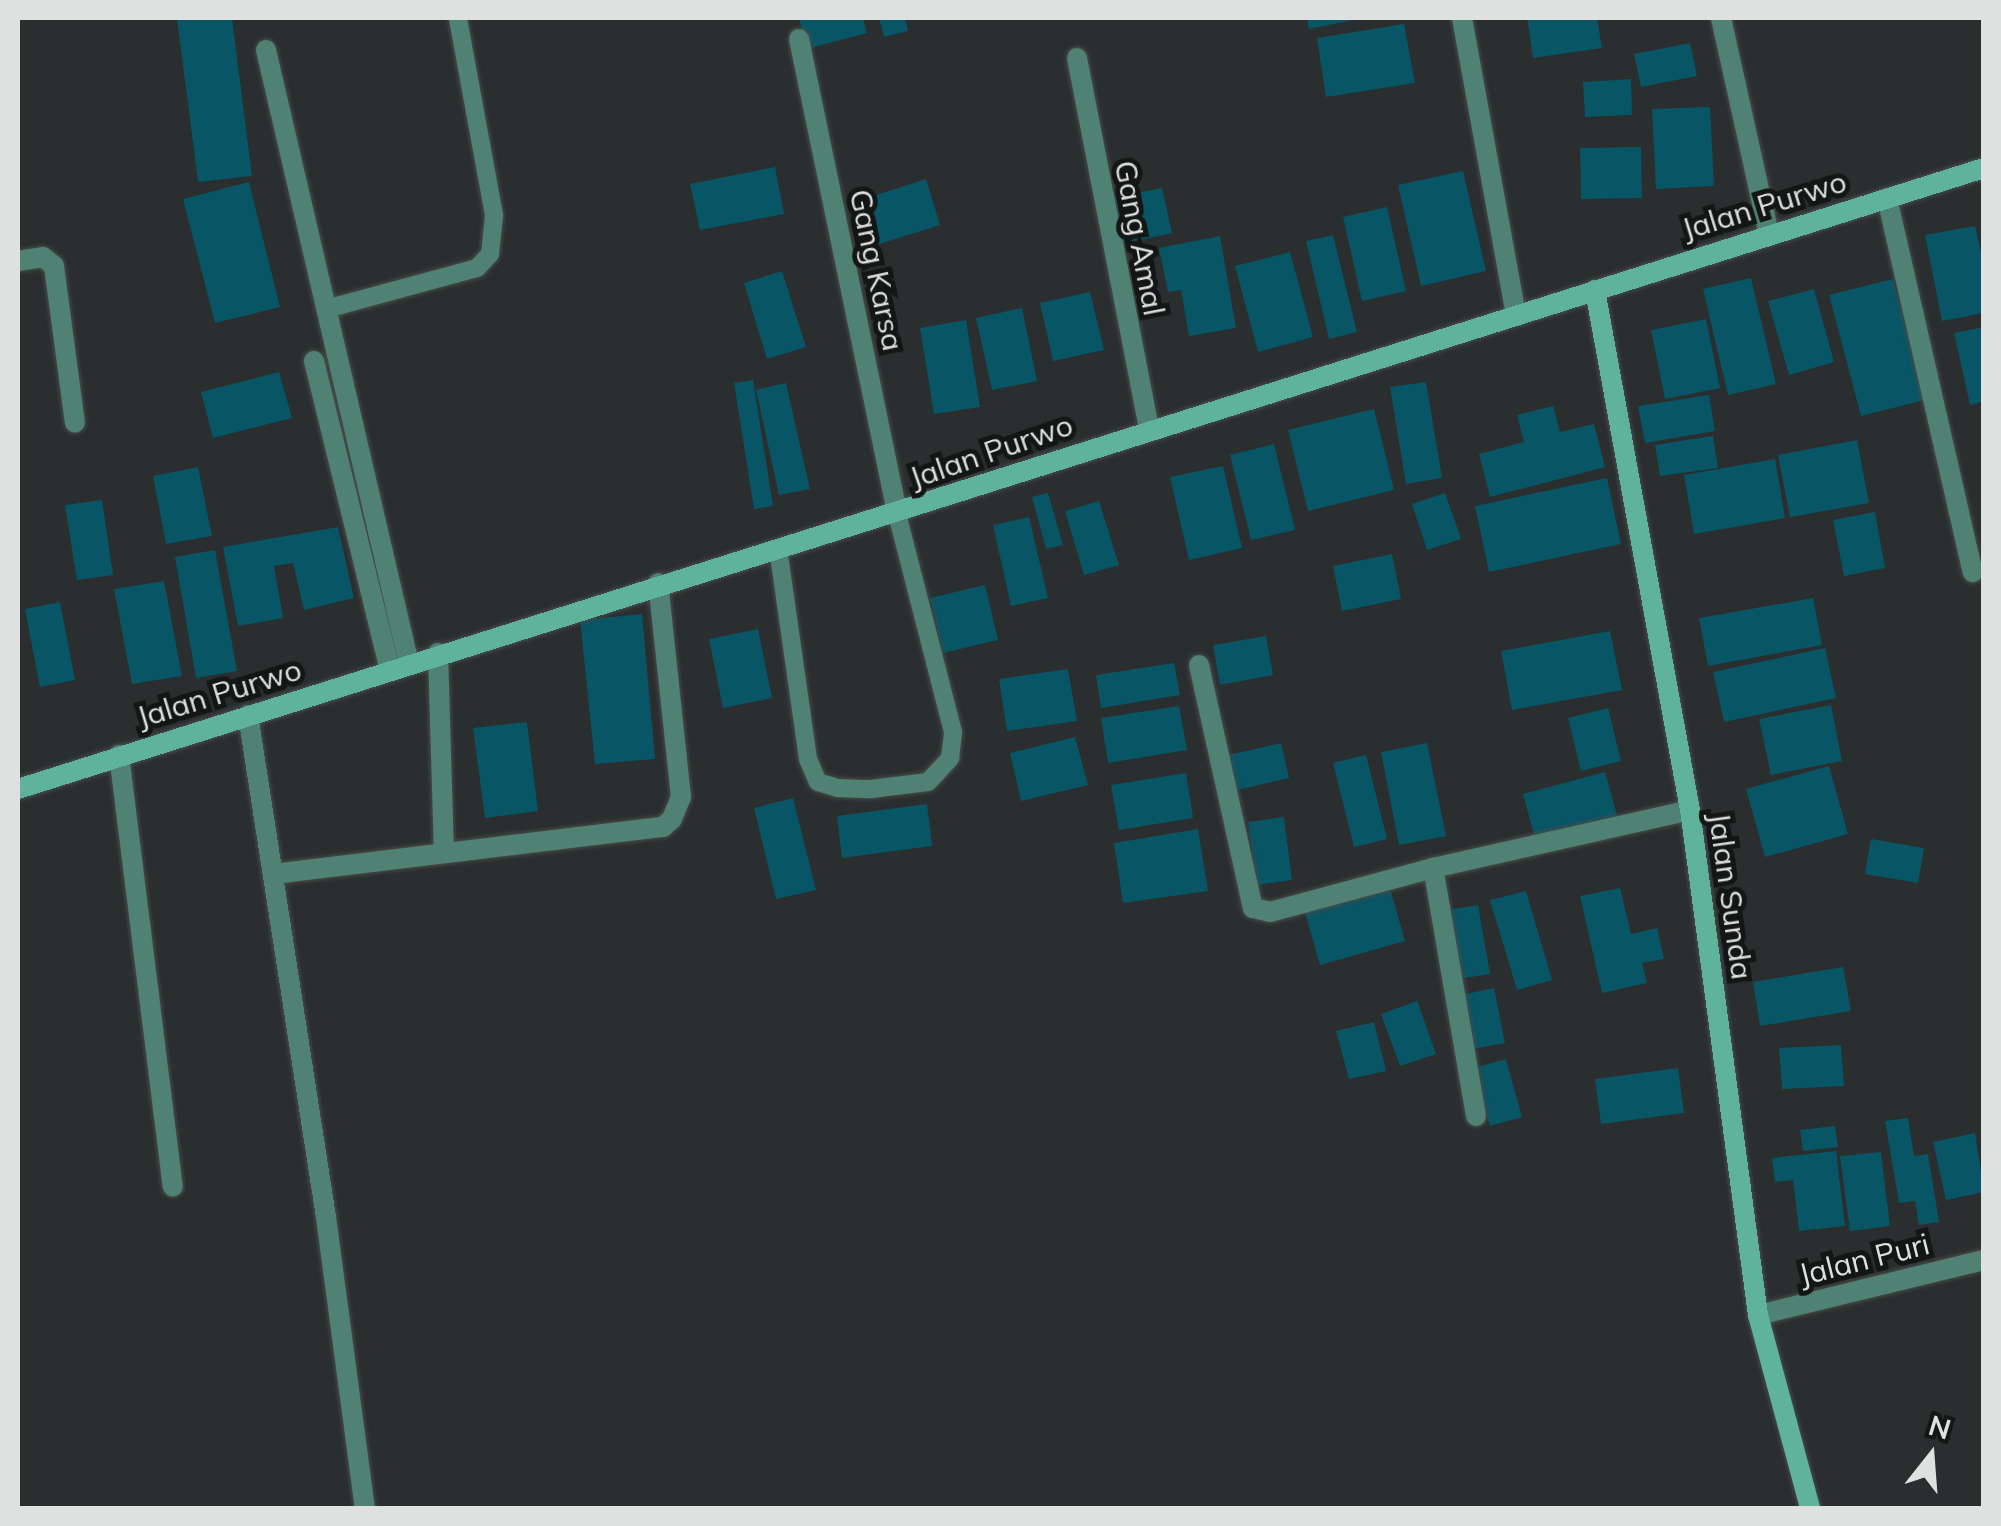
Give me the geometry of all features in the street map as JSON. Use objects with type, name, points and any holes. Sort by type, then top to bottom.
[{"type":"street","points":[[1462,18],[1516,316]]},
{"type":"street","points":[[1721,18],[1768,234]]},
{"type":"street","name":"Gang Karsa","points":[[798,38],[897,514]]},
{"type":"street","points":[[266,50],[326,308],[400,667]]},
{"type":"street","name":"Gang Amal","points":[[1077,58],[1150,428]]},
{"type":"street","name":"Jalan Purwo","points":[[18,789],[658,584],[897,514],[1150,428],[1984,168]]},
{"type":"street","points":[[1887,198],[1973,572]]},
{"type":"street","points":[[18,261],[43,257],[54,266],[75,423]]},
{"type":"street","name":"Jalan Sunda","points":[[1594,290],[1690,810],[1758,1315],[1810,1508]]},
{"type":"street","points":[[314,361],[400,667]]},
{"type":"street","points":[[273,874],[654,831],[672,819],[681,797],[658,584]]},
{"type":"street","points":[[438,654],[444,853]]},
{"type":"street","points":[[1199,665],[1253,908],[1270,912],[1433,868],[1690,810]]},
{"type":"street","points":[[248,715],[365,1508]]},
{"type":"street","points":[[119,756],[173,1186]]},
{"type":"street","points":[[1433,868],[1476,1116]]},
{"type":"street","name":"Jalan Puri","points":[[1758,1315],[1984,1260]]},
{"type":"lane","points":[[326,308],[477,268],[490,254],[494,214],[458,18]]},
{"type":"lane","points":[[778,548],[808,759],[818,782],[870,789],[928,782],[950,758],[953,732],[897,514]]},
{"type":"building","points":[[177,18],[232,18],[252,176],[198,182]]},
{"type":"building","points":[[799,18],[863,18],[867,33],[807,49]]},
{"type":"building","points":[[879,18],[905,18],[908,31],[884,37]]},
{"type":"building","points":[[1307,18],[1357,18],[1357,19],[1309,29]]},
{"type":"building","points":[[1527,18],[1597,18],[1602,48],[1533,58]]},
{"type":"building","points":[[1404,24],[1415,83],[1326,97],[1317,38]]},
{"type":"building","points":[[1690,43],[1697,76],[1641,87],[1634,54]]},
{"type":"building","points":[[1631,79],[1632,115],[1585,117],[1583,82]]},
{"type":"building","points":[[1710,107],[1714,186],[1656,189],[1652,109]]},
{"type":"building","points":[[1641,147],[1642,198],[1581,199],[1580,148]]},
{"type":"building","points":[[775,167],[784,214],[700,230],[690,184]]},
{"type":"building","points":[[1463,171],[1486,271],[1421,286],[1398,185]]},
{"type":"building","points":[[926,179],[940,225],[873,246],[858,201]]},
{"type":"building","points":[[249,182],[280,307],[215,323],[183,199]]},
{"type":"building","points":[[1162,188],[1172,233],[1122,244],[1111,198]]},
{"type":"building","points":[[1387,207],[1406,291],[1362,301],[1343,217]]},
{"type":"building","points":[[1975,226],[1984,266],[1984,313],[1942,321],[1925,235]]},
{"type":"building","points":[[1333,235],[1357,332],[1329,339],[1306,241]]},
{"type":"building","points":[[1220,236],[1236,328],[1189,336],[1181,290],[1168,292],[1159,248]]},
{"type":"building","points":[[1290,252],[1313,337],[1258,352],[1235,266]]},
{"type":"building","points":[[782,271],[806,347],[767,359],[744,283]]},
{"type":"building","points":[[1751,278],[1776,384],[1728,395],[1703,289]]},
{"type":"building","points":[[1893,279],[1925,400],[1861,416],[1829,295]]},
{"type":"building","points":[[1814,289],[1834,362],[1789,375],[1768,301]]},
{"type":"building","points":[[1090,292],[1104,350],[1053,361],[1040,303]]},
{"type":"building","points":[[1022,308],[1037,381],[992,390],[976,318]]},
{"type":"building","points":[[1706,319],[1720,388],[1665,399],[1651,330]]},
{"type":"building","points":[[966,320],[980,407],[934,414],[920,328]]},
{"type":"building","points":[[1984,327],[1984,401],[1970,405],[1954,333]]},
{"type":"building","points":[[279,372],[292,418],[213,438],[201,392]]},
{"type":"building","points":[[753,380],[773,506],[754,509],[734,383]]},
{"type":"building","points":[[1426,382],[1442,478],[1406,484],[1390,387]]},
{"type":"building","points":[[786,383],[810,489],[779,495],[756,390]]},
{"type":"building","points":[[1709,395],[1715,431],[1645,443],[1638,406]]},
{"type":"building","points":[[1553,406],[1560,432],[1594,424],[1605,467],[1490,497],[1479,454],[1524,442],[1517,415]]},
{"type":"building","points":[[1374,409],[1394,490],[1308,511],[1288,430]]},
{"type":"building","points":[[1713,436],[1718,468],[1660,476],[1655,445]]},
{"type":"building","points":[[1857,440],[1869,503],[1790,517],[1778,455]]},
{"type":"building","points":[[1274,444],[1295,530],[1251,540],[1230,455]]},
{"type":"building","points":[[1775,459],[1785,518],[1694,534],[1684,475]]},
{"type":"building","points":[[1223,466],[1242,548],[1189,560],[1170,477]]},
{"type":"building","points":[[198,467],[212,536],[166,544],[153,476]]},
{"type":"building","points":[[1607,478],[1621,544],[1489,572],[1475,506]]},
{"type":"building","points":[[1048,493],[1063,545],[1046,549],[1032,497]]},
{"type":"building","points":[[1445,493],[1461,539],[1427,550],[1412,504]]},
{"type":"building","points":[[102,500],[113,575],[77,580],[65,505]]},
{"type":"building","points":[[1099,501],[1119,565],[1084,575],[1065,511]]},
{"type":"building","points":[[1875,512],[1885,568],[1844,576],[1833,520]]},
{"type":"building","points":[[1029,517],[1048,598],[1011,606],[993,525]]},
{"type":"building","points":[[338,527],[354,598],[304,610],[293,563],[274,566],[283,618],[238,626],[223,547]]},
{"type":"building","points":[[215,550],[237,671],[196,678],[175,557]]},
{"type":"building","points":[[1392,554],[1401,599],[1342,611],[1333,566]]},
{"type":"building","points":[[164,581],[182,676],[132,684],[114,589]]},
{"type":"building","points":[[985,585],[998,640],[943,653],[930,598]]},
{"type":"building","points":[[1813,598],[1822,645],[1708,666],[1699,618]]},
{"type":"building","points":[[60,602],[75,680],[40,687],[25,609]]},
{"type":"building","points":[[642,614],[655,759],[595,764],[580,620]]},
{"type":"building","points":[[758,629],[772,698],[723,708],[709,639]]},
{"type":"building","points":[[1610,631],[1622,690],[1512,710],[1501,651]]},
{"type":"building","points":[[1266,636],[1273,675],[1220,685],[1213,645]]},
{"type":"building","points":[[1825,648],[1836,698],[1724,722],[1713,672]]},
{"type":"building","points":[[1174,663],[1180,695],[1101,708],[1096,675]]},
{"type":"building","points":[[1068,669],[1077,721],[1007,731],[999,679]]},
{"type":"building","points":[[1831,705],[1842,761],[1771,775],[1759,719]]},
{"type":"building","points":[[1179,706],[1187,750],[1108,763],[1101,718]]},
{"type":"building","points":[[1608,708],[1621,761],[1581,771],[1568,718]]},
{"type":"building","points":[[527,722],[538,811],[485,818],[473,728]]},
{"type":"building","points":[[1075,737],[1088,785],[1021,801],[1010,753]]},
{"type":"building","points":[[1281,743],[1289,778],[1228,792],[1220,757]]},
{"type":"building","points":[[1427,743],[1446,836],[1399,845],[1381,752]]},
{"type":"building","points":[[1366,755],[1387,839],[1354,847],[1333,763]]},
{"type":"building","points":[[1829,766],[1848,834],[1765,857],[1746,789]]},
{"type":"building","points":[[1605,772],[1618,819],[1536,842],[1523,794]]},
{"type":"building","points":[[1186,773],[1193,818],[1119,830],[1111,785]]},
{"type":"building","points":[[793,798],[816,890],[776,899],[754,808]]},
{"type":"building","points":[[927,804],[932,846],[842,858],[837,816]]},
{"type":"building","points":[[1284,817],[1292,880],[1257,885],[1248,822]]},
{"type":"building","points":[[1198,829],[1208,891],[1123,903],[1114,843]]},
{"type":"building","points":[[1871,839],[1924,848],[1918,883],[1865,874]]},
{"type":"building","points":[[1389,885],[1405,941],[1320,965],[1304,909]]},
{"type":"building","points":[[1620,888],[1631,934],[1657,928],[1664,959],[1642,963],[1647,983],[1602,993],[1580,896]]},
{"type":"building","points":[[1526,891],[1552,980],[1517,990],[1490,900]]},
{"type":"building","points":[[1478,905],[1490,974],[1458,979],[1446,910]]},
{"type":"building","points":[[1843,967],[1851,1011],[1760,1026],[1753,982]]},
{"type":"building","points":[[1494,988],[1505,1043],[1473,1049],[1461,995]]},
{"type":"building","points":[[1417,1001],[1436,1054],[1400,1066],[1381,1014]]},
{"type":"building","points":[[1374,1022],[1386,1071],[1349,1079],[1336,1031]]},
{"type":"building","points":[[1841,1045],[1844,1086],[1782,1089],[1779,1048]]},
{"type":"building","points":[[1506,1059],[1522,1117],[1490,1126],[1474,1068]]},
{"type":"building","points":[[1678,1068],[1684,1113],[1601,1124],[1595,1079]]},
{"type":"building","points":[[1908,1118],[1914,1156],[1928,1154],[1939,1222],[1919,1225],[1915,1201],[1899,1203],[1885,1121]]},
{"type":"building","points":[[1835,1126],[1838,1147],[1803,1151],[1800,1130]]},
{"type":"building","points":[[1975,1133],[1984,1192],[1946,1200],[1933,1142]]},
{"type":"building","points":[[1836,1151],[1845,1226],[1799,1231],[1793,1180],[1775,1182],[1772,1158]]},
{"type":"building","points":[[1881,1152],[1890,1226],[1850,1231],[1840,1156]]}]
